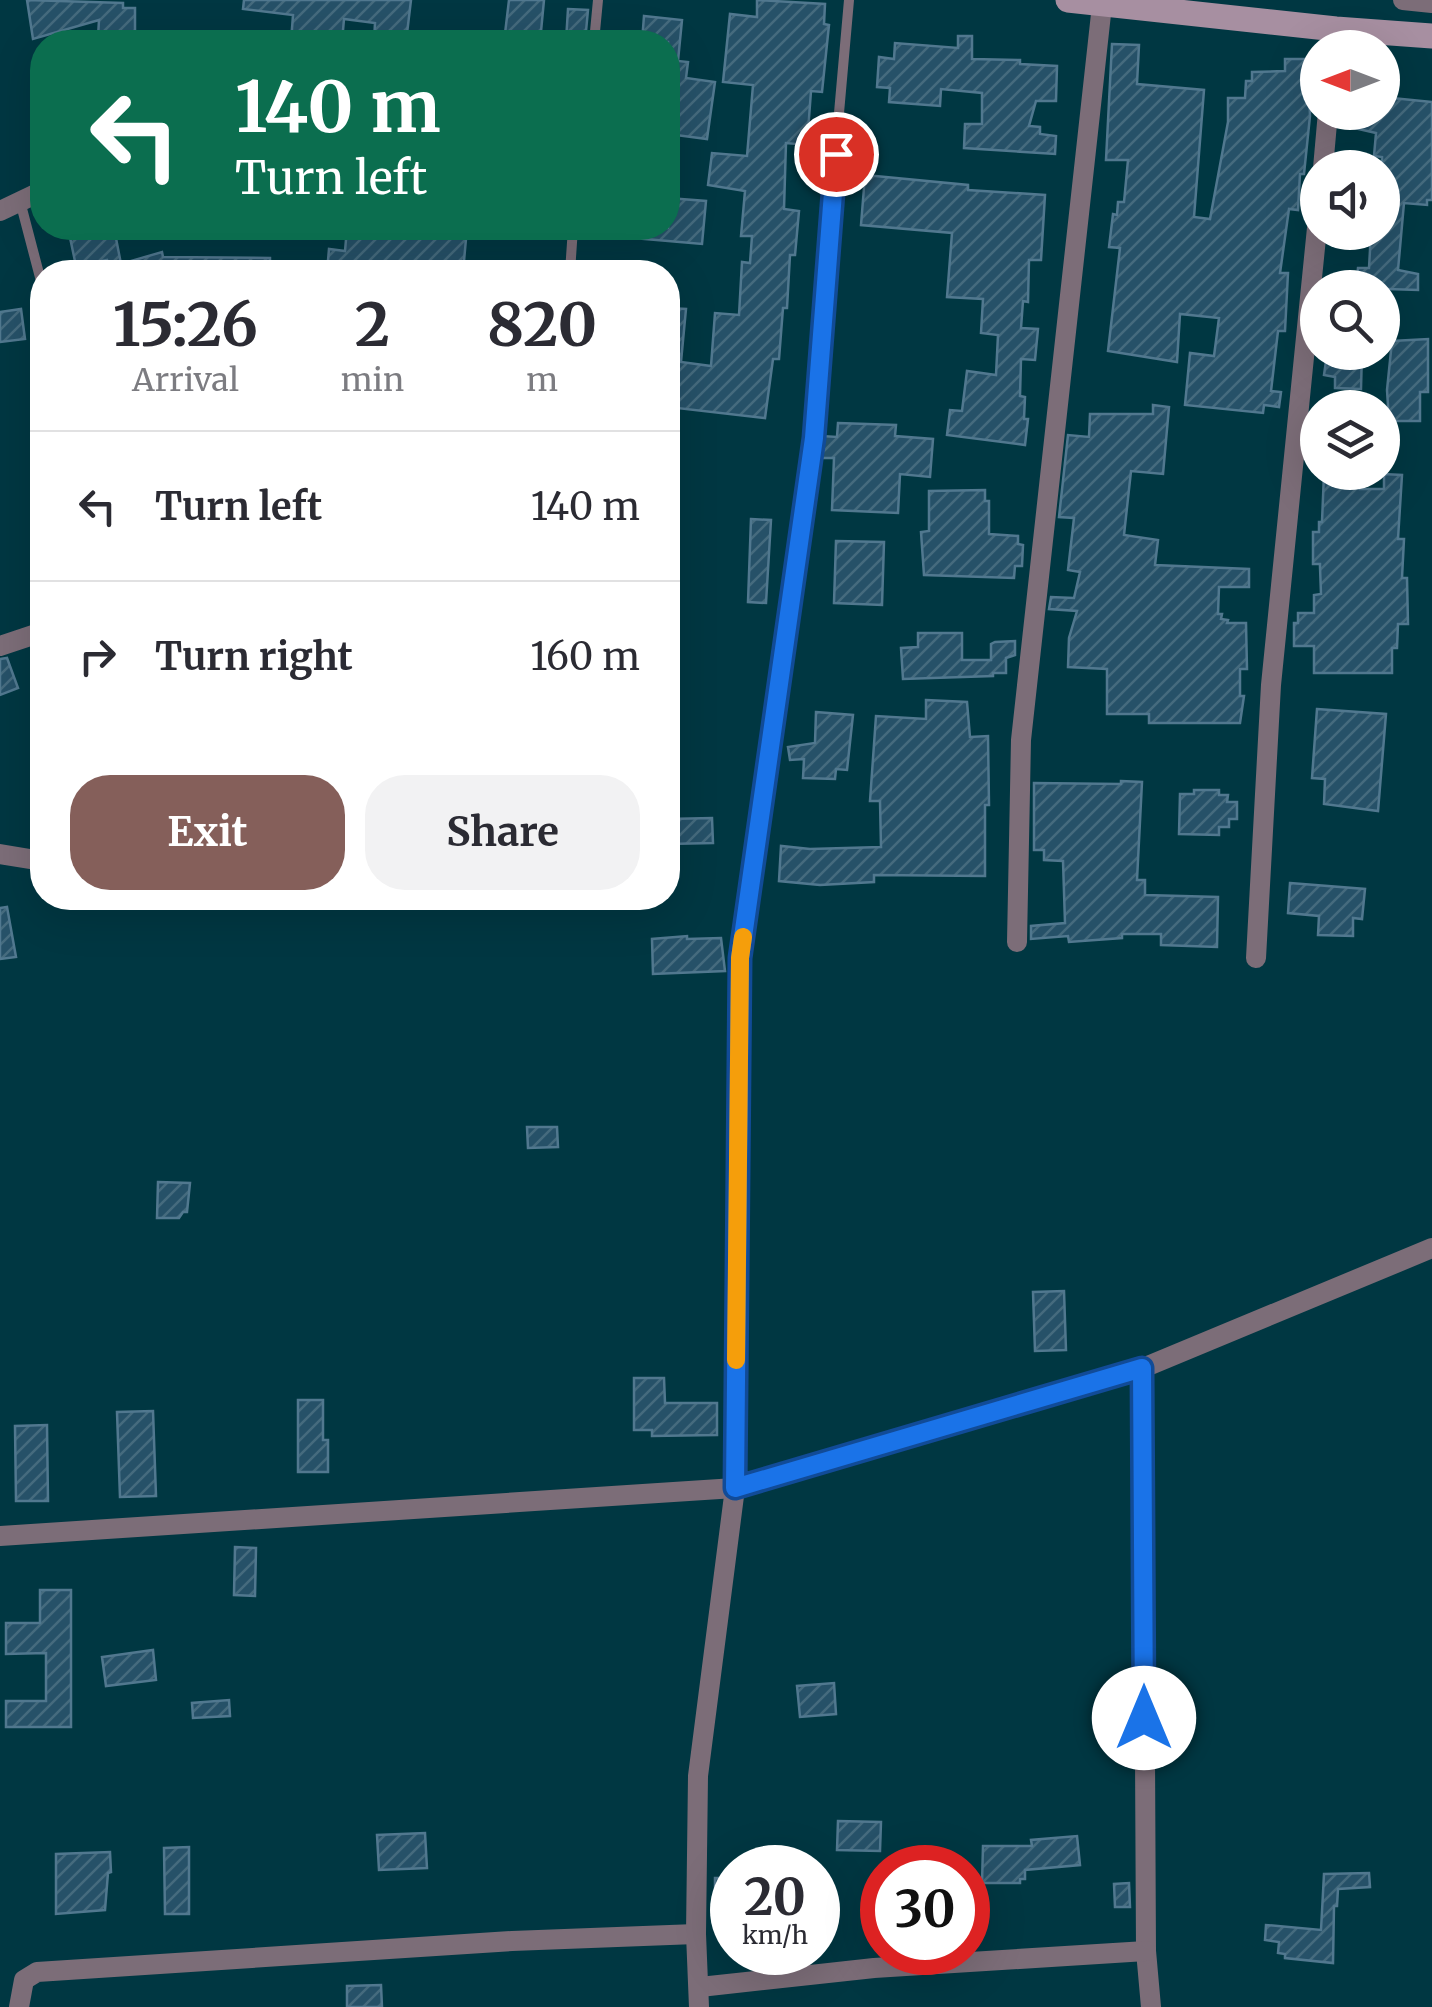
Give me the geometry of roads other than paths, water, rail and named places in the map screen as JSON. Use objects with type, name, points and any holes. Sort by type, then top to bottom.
[{"type":"main road","points":[[1068,0],[1300,33]]},
{"type":"main road","points":[[1400,37],[1432,36]]},
{"type":"street","points":[[1403,0],[1432,3]]},
{"type":"street","points":[[1017,942],[1021,740],[1102,4]]},
{"type":"street","points":[[0,212],[30,196]]},
{"type":"street","points":[[1256,958],[1271,686],[1315,250]]},
{"type":"street","points":[[0,646],[30,636]]},
{"type":"street","points":[[0,854],[30,859]]},
{"type":"street","points":[[740,958],[735,1488],[700,1759],[696,1934],[699,1997],[874,1968],[1146,1951]]},
{"type":"street","points":[[0,1536],[735,1488],[1142,1368],[1432,1248]]},
{"type":"street","points":[[1142,1368],[1146,1951],[1151,2007]]},
{"type":"street","points":[[19,2007],[24,1980],[37,1972],[512,1941],[696,1934]]},
{"type":"lane","points":[[595,30],[598,0]]},
{"type":"lane","points":[[740,958],[814,438],[849,0]]},
{"type":"lane","points":[[20,201],[30,239]]}]
